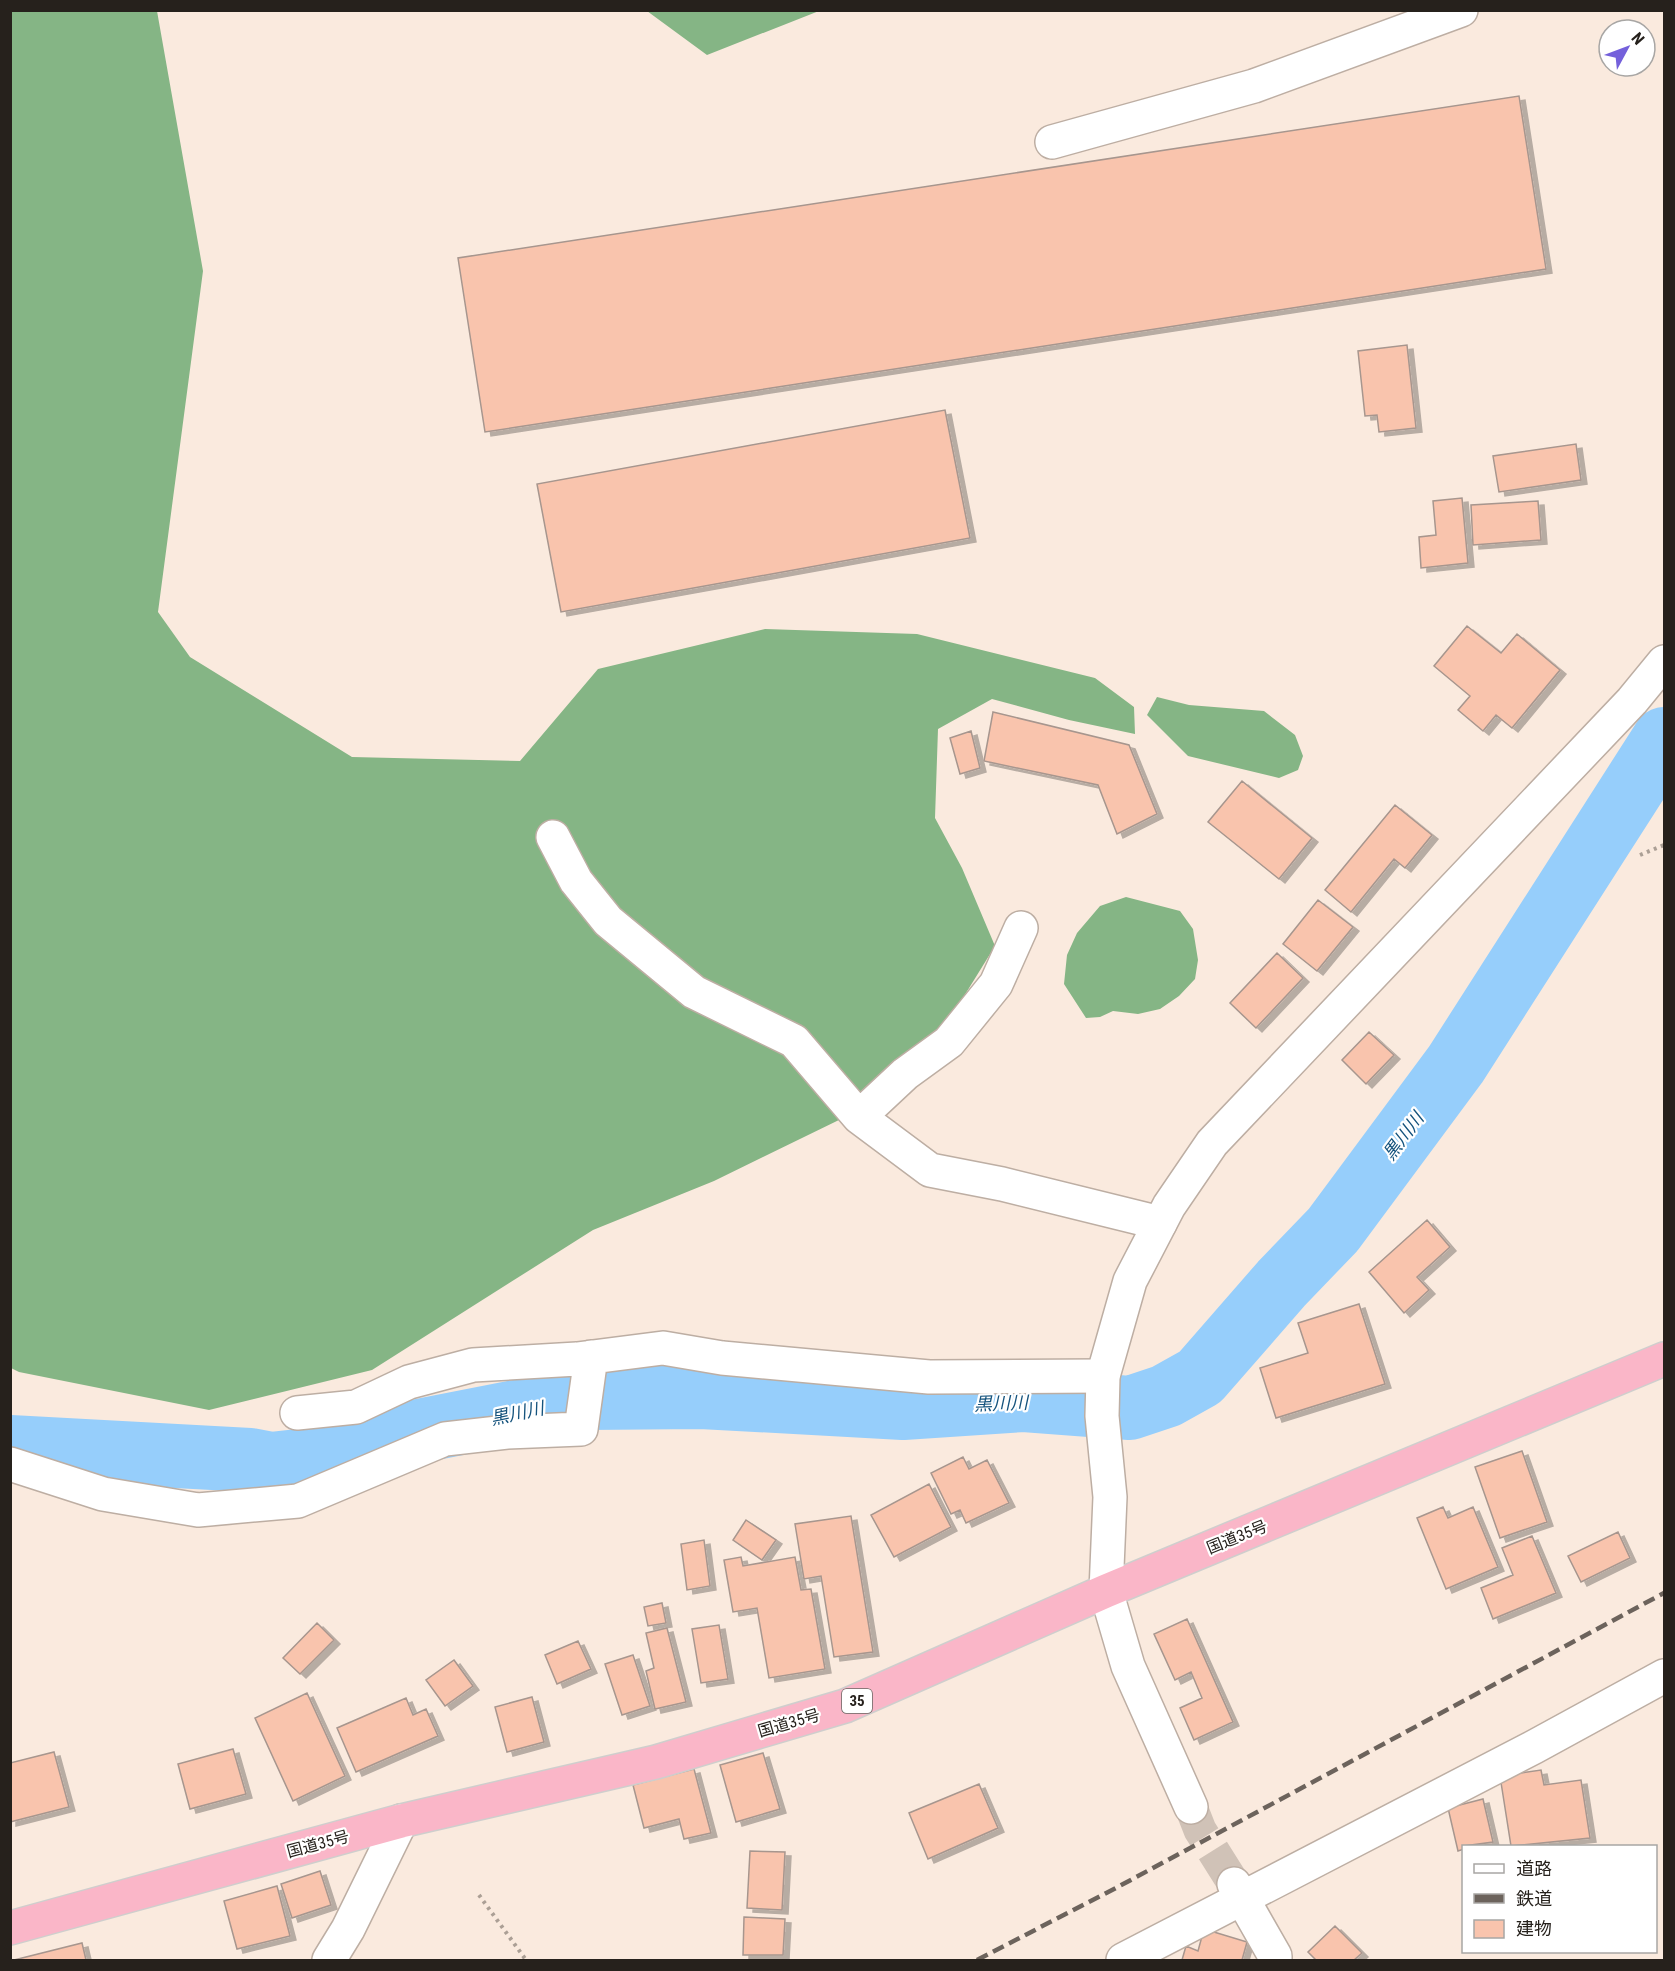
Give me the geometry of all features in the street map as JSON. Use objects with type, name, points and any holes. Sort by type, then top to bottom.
[{"type":"highway","name":"国道35号","points":[[10,1928],[401,1821],[656,1762],[846,1706],[1106,1591],[1665,1359]]},
{"type":"street","points":[[1052,142],[1254,86],[1461,10]]},
{"type":"street","points":[[1191,1806],[1128,1666],[1106,1591],[1110,1497],[1102,1416],[1103,1376],[1130,1281],[1160,1223],[1212,1143],[1632,701],[1665,662]]},
{"type":"street","points":[[553,837],[576,881],[608,921],[694,992],[794,1041],[860,1117],[930,1170],[1002,1184],[1160,1223]]},
{"type":"street","points":[[860,1117],[905,1074],[948,1042],[996,984],[1021,928]]},
{"type":"street","points":[[297,1413],[356,1407],[409,1382],[473,1365],[591,1359],[663,1348],[722,1358],[929,1377],[1103,1376]]},
{"type":"street","points":[[10,1464],[103,1494],[198,1510],[298,1501],[445,1439],[507,1432],[581,1429],[591,1359]]},
{"type":"street","points":[[1123,1960],[1239,1892],[1665,1676]]},
{"type":"street","points":[[329,1960],[348,1929],[401,1821]]},
{"type":"street","points":[[1239,1892],[1275,1956],[1275,1960]]},
{"type":"path","points":[[1640,855],[1665,845]]},
{"type":"path","points":[[479,1895],[526,1960]]},
{"type":"green space","points":[[10,11],[157,11],[203,271],[158,612],[190,657],[352,757],[520,761],[598,669],[765,629],[917,634],[1095,678],[1134,707],[1135,734],[1069,720],[992,699],[938,729],[935,818],[962,868],[995,946],[953,1014],[841,1119],[714,1181],[593,1230],[372,1370],[209,1410],[19,1372],[11,1368]]},
{"type":"green space","points":[[647,11],[819,11],[707,55]]},
{"type":"green space","points":[[1157,697],[1189,705],[1264,711],[1295,735],[1303,756],[1298,770],[1279,778],[1188,756],[1147,715]]},
{"type":"green space","points":[[1126,897],[1180,911],[1193,929],[1198,960],[1195,979],[1179,996],[1160,1009],[1138,1014],[1113,1011],[1100,1017],[1086,1018],[1064,984],[1067,955],[1077,933],[1100,906]]},
{"type":"building","points":[[1519,96],[1546,269],[485,432],[458,258]]},
{"type":"building","points":[[1407,345],[1416,428],[1379,432],[1377,415],[1365,416],[1358,351]]},
{"type":"building","points":[[945,410],[970,538],[561,612],[537,484]]},
{"type":"building","points":[[1576,444],[1581,480],[1499,492],[1493,456]]},
{"type":"building","points":[[1462,498],[1468,563],[1421,568],[1419,537],[1436,535],[1433,501]]},
{"type":"building","points":[[1538,501],[1541,540],[1473,545],[1471,505]]},
{"type":"building","points":[[1467,626],[1501,653],[1517,634],[1560,670],[1512,728],[1496,715],[1483,731],[1458,710],[1470,696],[1434,666]]},
{"type":"building","points":[[993,712],[1129,745],[1157,814],[1117,834],[1098,785],[984,761]]},
{"type":"building","points":[[971,731],[980,768],[960,774],[950,738]]},
{"type":"building","points":[[1242,781],[1312,838],[1279,879],[1208,822]]},
{"type":"building","points":[[1395,805],[1432,835],[1405,868],[1394,859],[1351,912],[1325,890]]},
{"type":"building","points":[[1318,900],[1353,927],[1317,971],[1283,944]]},
{"type":"building","points":[[1277,953],[1303,978],[1256,1028],[1230,1003]]},
{"type":"building","points":[[1369,1032],[1394,1055],[1366,1084],[1342,1060]]},
{"type":"building","points":[[1427,1220],[1450,1247],[1417,1277],[1429,1290],[1404,1313],[1369,1272]]},
{"type":"building","points":[[1359,1304],[1385,1384],[1276,1418],[1260,1368],[1308,1353],[1298,1323]]},
{"type":"building","points":[[1522,1451],[1547,1522],[1500,1538],[1475,1467]]},
{"type":"building","points":[[963,1457],[969,1469],[987,1460],[1009,1503],[966,1523],[960,1510],[951,1514],[931,1473]]},
{"type":"building","points":[[929,1484],[951,1527],[894,1557],[871,1515]]},
{"type":"building","points":[[1443,1507],[1448,1518],[1473,1507],[1498,1567],[1446,1589],[1417,1518]]},
{"type":"building","points":[[851,1516],[873,1652],[834,1657],[821,1576],[804,1579],[795,1524]]},
{"type":"building","points":[[746,1520],[776,1540],[762,1560],[733,1540]]},
{"type":"building","points":[[1618,1532],[1630,1558],[1581,1582],[1568,1556]]},
{"type":"building","points":[[1532,1536],[1556,1593],[1493,1619],[1481,1588],[1513,1575],[1502,1548]]},
{"type":"building","points":[[704,1540],[710,1586],[687,1590],[681,1544]]},
{"type":"building","points":[[741,1557],[743,1566],[795,1557],[801,1590],[811,1589],[825,1669],[769,1678],[757,1608],[733,1612],[724,1560]]},
{"type":"building","points":[[662,1603],[666,1623],[648,1626],[644,1607]]},
{"type":"building","points":[[1187,1619],[1233,1722],[1194,1740],[1180,1708],[1202,1698],[1191,1672],[1175,1680],[1154,1634]]},
{"type":"building","points":[[317,1623],[334,1640],[300,1674],[283,1658]]},
{"type":"building","points":[[719,1625],[728,1679],[701,1683],[692,1629]]},
{"type":"building","points":[[667,1628],[686,1702],[655,1709],[646,1671],[654,1668],[646,1633]]},
{"type":"building","points":[[578,1641],[591,1669],[557,1684],[545,1655]]},
{"type":"building","points":[[633,1655],[650,1706],[622,1715],[605,1664]]},
{"type":"building","points":[[454,1660],[473,1686],[445,1706],[426,1680]]},
{"type":"building","points":[[307,1693],[345,1776],[293,1801],[255,1718]]},
{"type":"building","points":[[532,1697],[544,1742],[507,1752],[495,1707]]},
{"type":"building","points":[[406,1698],[413,1715],[426,1709],[438,1736],[356,1772],[337,1728]]},
{"type":"building","points":[[233,1749],[246,1794],[190,1809],[178,1764]]},
{"type":"building","points":[[54,1752],[69,1807],[10,1822],[10,1763]]},
{"type":"building","points":[[763,1753],[780,1809],[736,1822],[720,1765]]},
{"type":"building","points":[[694,1769],[711,1833],[684,1839],[679,1819],[644,1828],[633,1785]]},
{"type":"building","points":[[1541,1770],[1544,1785],[1581,1780],[1590,1838],[1511,1845],[1500,1776]]},
{"type":"building","points":[[979,1784],[998,1828],[928,1859],[909,1813]]},
{"type":"building","points":[[1483,1799],[1493,1842],[1462,1845],[1462,1850],[1458,1851],[1448,1808]]},
{"type":"building","points":[[750,1851],[785,1852],[782,1910],[747,1908]]},
{"type":"building","points":[[320,1871],[331,1905],[292,1918],[281,1884]]},
{"type":"building","points":[[277,1886],[290,1936],[237,1949],[224,1901]]},
{"type":"building","points":[[744,1917],[785,1919],[783,1955],[743,1955]]},
{"type":"building","points":[[1335,1926],[1362,1953],[1354,1960],[1316,1960],[1308,1952]]},
{"type":"building","points":[[1204,1929],[1247,1942],[1242,1960],[1182,1960],[1186,1946],[1198,1951]]},
{"type":"building","points":[[82,1943],[86,1960],[14,1960]]},
{"type":"waterway","name":"黒川川","points":[[10,1447],[250,1460],[271,1464],[307,1460],[409,1433],[587,1398],[701,1397],[903,1408],[1024,1400],[1130,1408],[1166,1396],[1200,1377],[1282,1283],[1333,1230],[1456,1064],[1664,739]]},
{"type":"tunnel","points":[[1191,1807],[1200,1830],[1234,1884]]},
{"type":"railway","points":[[977,1960],[1114,1889],[1664,1593]]}]
